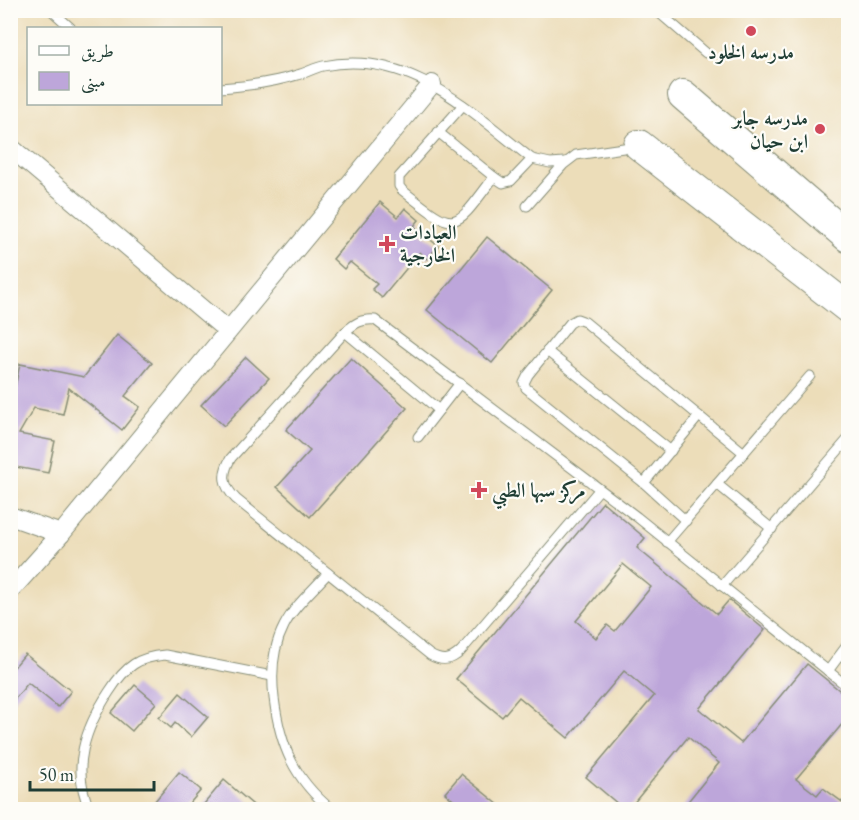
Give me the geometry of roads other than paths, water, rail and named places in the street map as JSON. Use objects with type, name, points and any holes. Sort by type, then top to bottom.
[{"type":"main road","points":[[683,95],[849,237]]},
{"type":"main road","points":[[639,145],[849,308]]},
{"type":"street","points":[[10,591],[61,534],[432,84]]},
{"type":"street","points":[[10,147],[228,332]]},
{"type":"street","points":[[10,516],[61,534]]},
{"type":"lane","points":[[51,10],[70,27]]},
{"type":"lane","points":[[656,10],[706,53]]},
{"type":"lane","points":[[222,88],[271,82],[323,66],[372,64],[396,69],[432,84],[463,105],[532,159],[550,163],[565,162]]},
{"type":"lane","points":[[463,105],[399,177],[399,186],[438,219],[450,222],[466,215],[494,177]]},
{"type":"lane","points":[[438,132],[503,183],[511,182],[532,159]]},
{"type":"lane","points":[[528,206],[565,162],[584,152],[639,145]]},
{"type":"lane","points":[[599,490],[461,651],[455,657],[438,660],[236,499],[228,491],[224,480],[225,468],[231,458],[345,332],[354,323],[364,319],[375,320],[460,383],[667,542],[849,687]]},
{"type":"lane","points":[[686,521],[644,483],[526,388],[525,379],[573,320],[581,320],[744,453]]},
{"type":"lane","points":[[345,332],[439,410]]},
{"type":"lane","points":[[547,351],[670,451]]},
{"type":"lane","points":[[667,542],[810,376]]},
{"type":"lane","points":[[418,437],[460,383]]},
{"type":"lane","points":[[644,483],[699,416]]},
{"type":"lane","points":[[722,586],[849,439]]},
{"type":"lane","points":[[717,484],[771,529]]},
{"type":"lane","points":[[328,573],[285,624],[274,652],[272,676],[277,720],[286,752],[304,782],[332,810]]},
{"type":"lane","points":[[828,671],[849,644]]},
{"type":"lane","points":[[90,810],[82,786],[81,768],[82,749],[87,731],[94,714],[118,679],[133,664],[153,656],[165,655],[272,676]]},
{"type":"place","name":"مدرسه الخلود","points":[[751,31]]},
{"type":"place","name":"مدرسه جابر ابن حيان","points":[[820,129]]},
{"type":"place","name":"العيادات الخارجية","points":[[387,244]]},
{"type":"place","name":"مركز سبها الطبي","points":[[479,490]]}]
